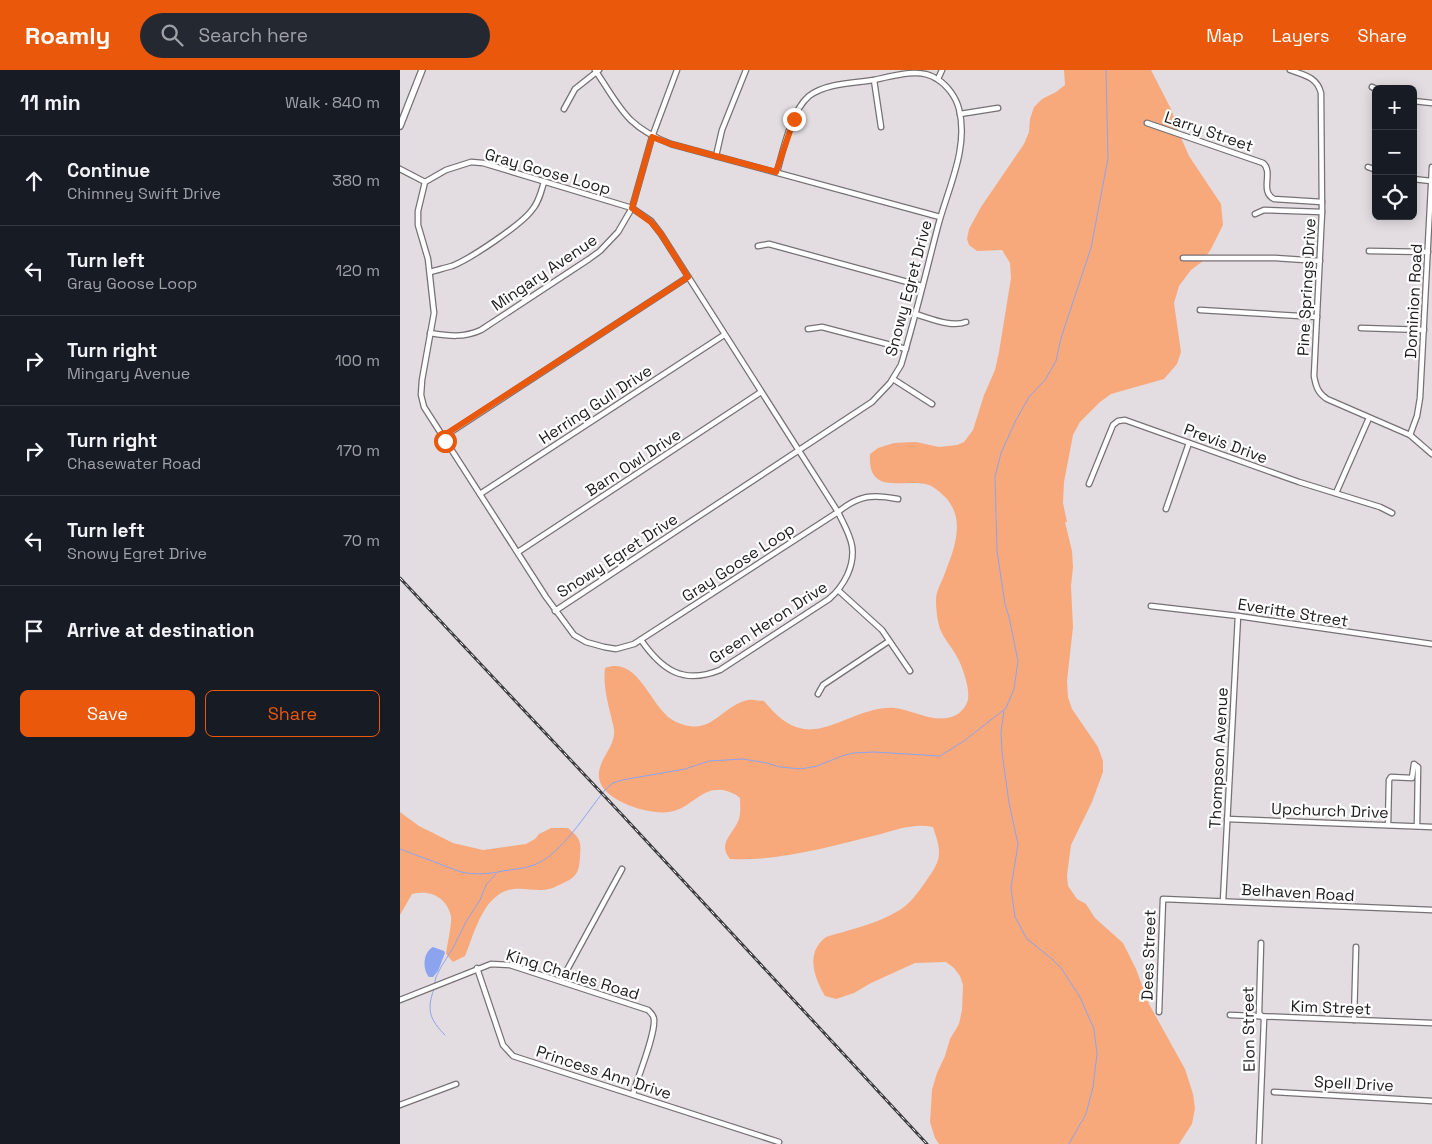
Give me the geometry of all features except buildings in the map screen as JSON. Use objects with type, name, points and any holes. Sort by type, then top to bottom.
[{"type":"street","points":[[400,126],[422,70]]},
{"type":"street","name":"Mingary Avenue","points":[[430,333],[453,337],[470,335],[481,330],[600,251],[618,232],[632,208],[652,137],[677,70]]},
{"type":"street","points":[[716,156],[722,130],[746,70]]},
{"type":"street","points":[[776,172],[794,119],[808,97],[822,89],[913,73],[938,79],[942,70]]},
{"type":"street","name":"Pine Springs Drive","points":[[1290,70],[1314,80],[1321,93],[1322,212],[1314,376],[1318,391],[1326,400],[1410,435],[1432,454]]},
{"type":"street","points":[[564,109],[575,89],[597,71],[627,118],[636,127],[652,137],[671,144],[940,217]]},
{"type":"street","name":"Snowy Egret Drive","points":[[555,610],[872,402],[893,378],[901,365],[906,349],[962,137],[960,114],[952,94],[938,79]]},
{"type":"street","points":[[874,80],[881,127]]},
{"type":"street","points":[[1417,101],[1432,103]]},
{"type":"street","points":[[960,114],[998,108]]},
{"type":"street","name":"Larry Street","points":[[1147,123],[1264,163],[1268,168],[1267,192],[1269,197],[1274,199],[1322,202]]},
{"type":"street","name":"Gray Goose Loop","points":[[471,162],[483,163],[632,208],[651,222],[661,234],[838,512],[641,640],[616,649],[586,642],[574,635],[555,610],[424,407],[422,395],[423,367],[434,313],[430,272],[425,244],[418,225],[418,211],[425,182],[446,170],[471,162]]},
{"type":"street","points":[[1368,167],[1372,168]]},
{"type":"street","name":"Dominion Road","points":[[1410,435],[1419,408],[1432,167]]},
{"type":"street","points":[[400,169],[425,182]]},
{"type":"street","points":[[1417,179],[1431,181]]},
{"type":"street","points":[[430,272],[452,266],[464,260],[522,221],[532,211],[538,201],[544,182]]},
{"type":"street","points":[[1255,214],[1264,210],[1322,212]]},
{"type":"street","points":[[758,246],[769,244],[922,286]]},
{"type":"street","points":[[1369,250],[1428,252]]},
{"type":"street","points":[[1184,258],[1275,258],[1320,261]]},
{"type":"street","points":[[443,436],[688,277]]},
{"type":"street","points":[[1200,310],[1317,317]]},
{"type":"street","points":[[915,314],[950,324],[966,322]]},
{"type":"street","points":[[808,329],[822,327],[906,349]]},
{"type":"street","points":[[1361,328],[1424,330]]},
{"type":"street","name":"Herring Gull Drive","points":[[480,494],[724,335]]},
{"type":"street","points":[[893,378],[932,404]]},
{"type":"street","name":"Barn Owl Drive","points":[[518,552],[761,392]]},
{"type":"street","points":[[1336,493],[1369,418]]},
{"type":"street","name":"Previs Drive","points":[[1089,484],[1113,426],[1118,421],[1125,420],[1299,482],[1380,507],[1392,513]]},
{"type":"street","points":[[1166,509],[1189,443]]},
{"type":"street","points":[[838,512],[850,502],[872,496],[877,495],[898,499]]},
{"type":"street","name":"Green Heron Drive","points":[[641,640],[654,658],[665,668],[694,676],[707,675],[720,670],[839,591],[848,574],[852,545],[838,512]]},
{"type":"street","points":[[839,591],[874,622],[910,671]]},
{"type":"street","name":"Everitte Street","points":[[1151,606],[1238,616],[1432,644]]},
{"type":"street","name":"Thompson Avenue","points":[[1223,901],[1238,616]]},
{"type":"street","points":[[818,694],[823,685],[889,641]]},
{"type":"street","points":[[1388,825],[1389,780],[1391,777],[1412,778],[1414,764],[1418,767],[1417,826]]},
{"type":"street","name":"Upchurch Drive","points":[[1228,819],[1432,827]]},
{"type":"street","points":[[561,981],[622,869]]},
{"type":"street","name":"Belhaven Road","points":[[1163,899],[1432,910]]},
{"type":"street","name":"Dees Street","points":[[1159,1012],[1163,899]]},
{"type":"street","name":"Elon Street","points":[[1259,1144],[1264,1020],[1259,1013],[1261,943]]},
{"type":"street","points":[[1354,1020],[1356,947]]},
{"type":"street","name":"King Charles Road","points":[[400,1000],[491,964],[510,965],[648,1010],[653,1015],[654,1020],[652,1032],[633,1094]]},
{"type":"street","name":"Princess Ann Drive","points":[[477,968],[502,1045],[513,1056],[779,1142]]},
{"type":"street","name":"Kim Street","points":[[1230,1015],[1432,1023]]},
{"type":"street","points":[[400,1105],[456,1084]]},
{"type":"street","name":"Spell Drive","points":[[1274,1092],[1432,1101]]},
{"type":"shaded area","points":[[1064,70],[1151,70],[1171,109],[1189,156],[1221,204],[1223,225],[1203,261],[1191,270],[1179,286],[1174,303],[1181,352],[1177,364],[1164,379],[1111,394],[1080,422],[1073,435],[1064,482],[1063,503],[1073,567],[1071,586],[1073,627],[1067,681],[1068,697],[1072,709],[1098,747],[1103,761],[1103,772],[1092,802],[1071,845],[1067,875],[1068,886],[1077,899],[1086,904],[1095,918],[1123,943],[1136,969],[1149,1004],[1185,1069],[1193,1094],[1195,1108],[1192,1124],[1179,1144],[939,1144],[930,1122],[932,1090],[950,1039],[959,1024],[962,1010],[963,985],[960,976],[946,962],[915,963],[854,993],[836,999],[825,996],[815,973],[814,965],[815,950],[826,937],[886,917],[904,907],[912,899],[934,869],[939,857],[933,827],[905,828],[785,856],[730,859],[725,848],[727,839],[736,825],[740,814],[740,798],[735,795],[727,791],[711,791],[677,810],[660,812],[639,809],[628,805],[617,800],[602,786],[599,778],[600,767],[611,746],[614,733],[606,692],[605,668],[617,666],[627,669],[636,676],[667,716],[676,722],[688,726],[707,724],[738,703],[750,700],[764,701],[786,722],[804,729],[826,727],[860,714],[883,708],[895,708],[927,717],[943,719],[958,714],[963,709],[968,699],[967,683],[958,659],[940,629],[936,607],[937,591],[956,538],[956,518],[953,508],[945,497],[929,485],[881,481],[875,476],[871,468],[870,454],[878,448],[894,443],[916,442],[939,447],[957,445],[964,442],[973,430],[984,395],[995,370],[1011,278],[1010,263],[1002,250],[977,251],[969,245],[967,239],[969,229],[981,207],[1024,144],[1029,132],[1030,119],[1034,107],[1042,99],[1065,85]]},
{"type":"shaded area","points":[[400,812],[419,826],[453,843],[483,850],[526,844],[551,828],[568,828],[576,835],[580,844],[579,868],[572,878],[551,889],[516,889],[503,892],[497,896],[491,901],[482,915],[465,956],[453,962],[446,954],[451,916],[449,909],[441,899],[425,893],[412,894],[400,915]]},
{"type":"water","points":[[433,947],[445,953],[438,971],[433,977],[429,977],[425,970],[425,957]]},
{"type":"waterway","points":[[400,849],[466,873],[488,873],[526,867],[544,860],[554,852],[573,832],[605,790],[613,783],[622,780],[685,769],[709,761],[743,759],[780,767],[801,769],[817,766],[853,753],[874,752],[940,756],[964,741],[1006,708],[1014,689],[1018,661],[1005,604],[997,551],[995,477],[1001,453],[1016,420],[1029,397],[1045,380],[1056,361],[1061,338],[1091,248],[1108,158],[1106,70]]},
{"type":"waterway","points":[[1004,711],[1001,732],[1002,752],[1009,803],[1018,844],[1011,888],[1015,917],[1027,939],[1061,968],[1080,997],[1094,1029],[1097,1054],[1093,1087],[1086,1114],[1069,1144]]},
{"type":"waterway","points":[[434,986],[441,967],[480,900],[486,885],[496,874]]},
{"type":"waterway","points":[[434,989],[430,1003],[431,1014],[445,1035]]},
{"type":"railway","points":[[400,578],[927,1144]]},
{"type":"route","points":[[445,441],[443,436],[688,277],[661,234],[651,222],[632,208],[652,137],[671,144],[776,172],[794,119]]}]
